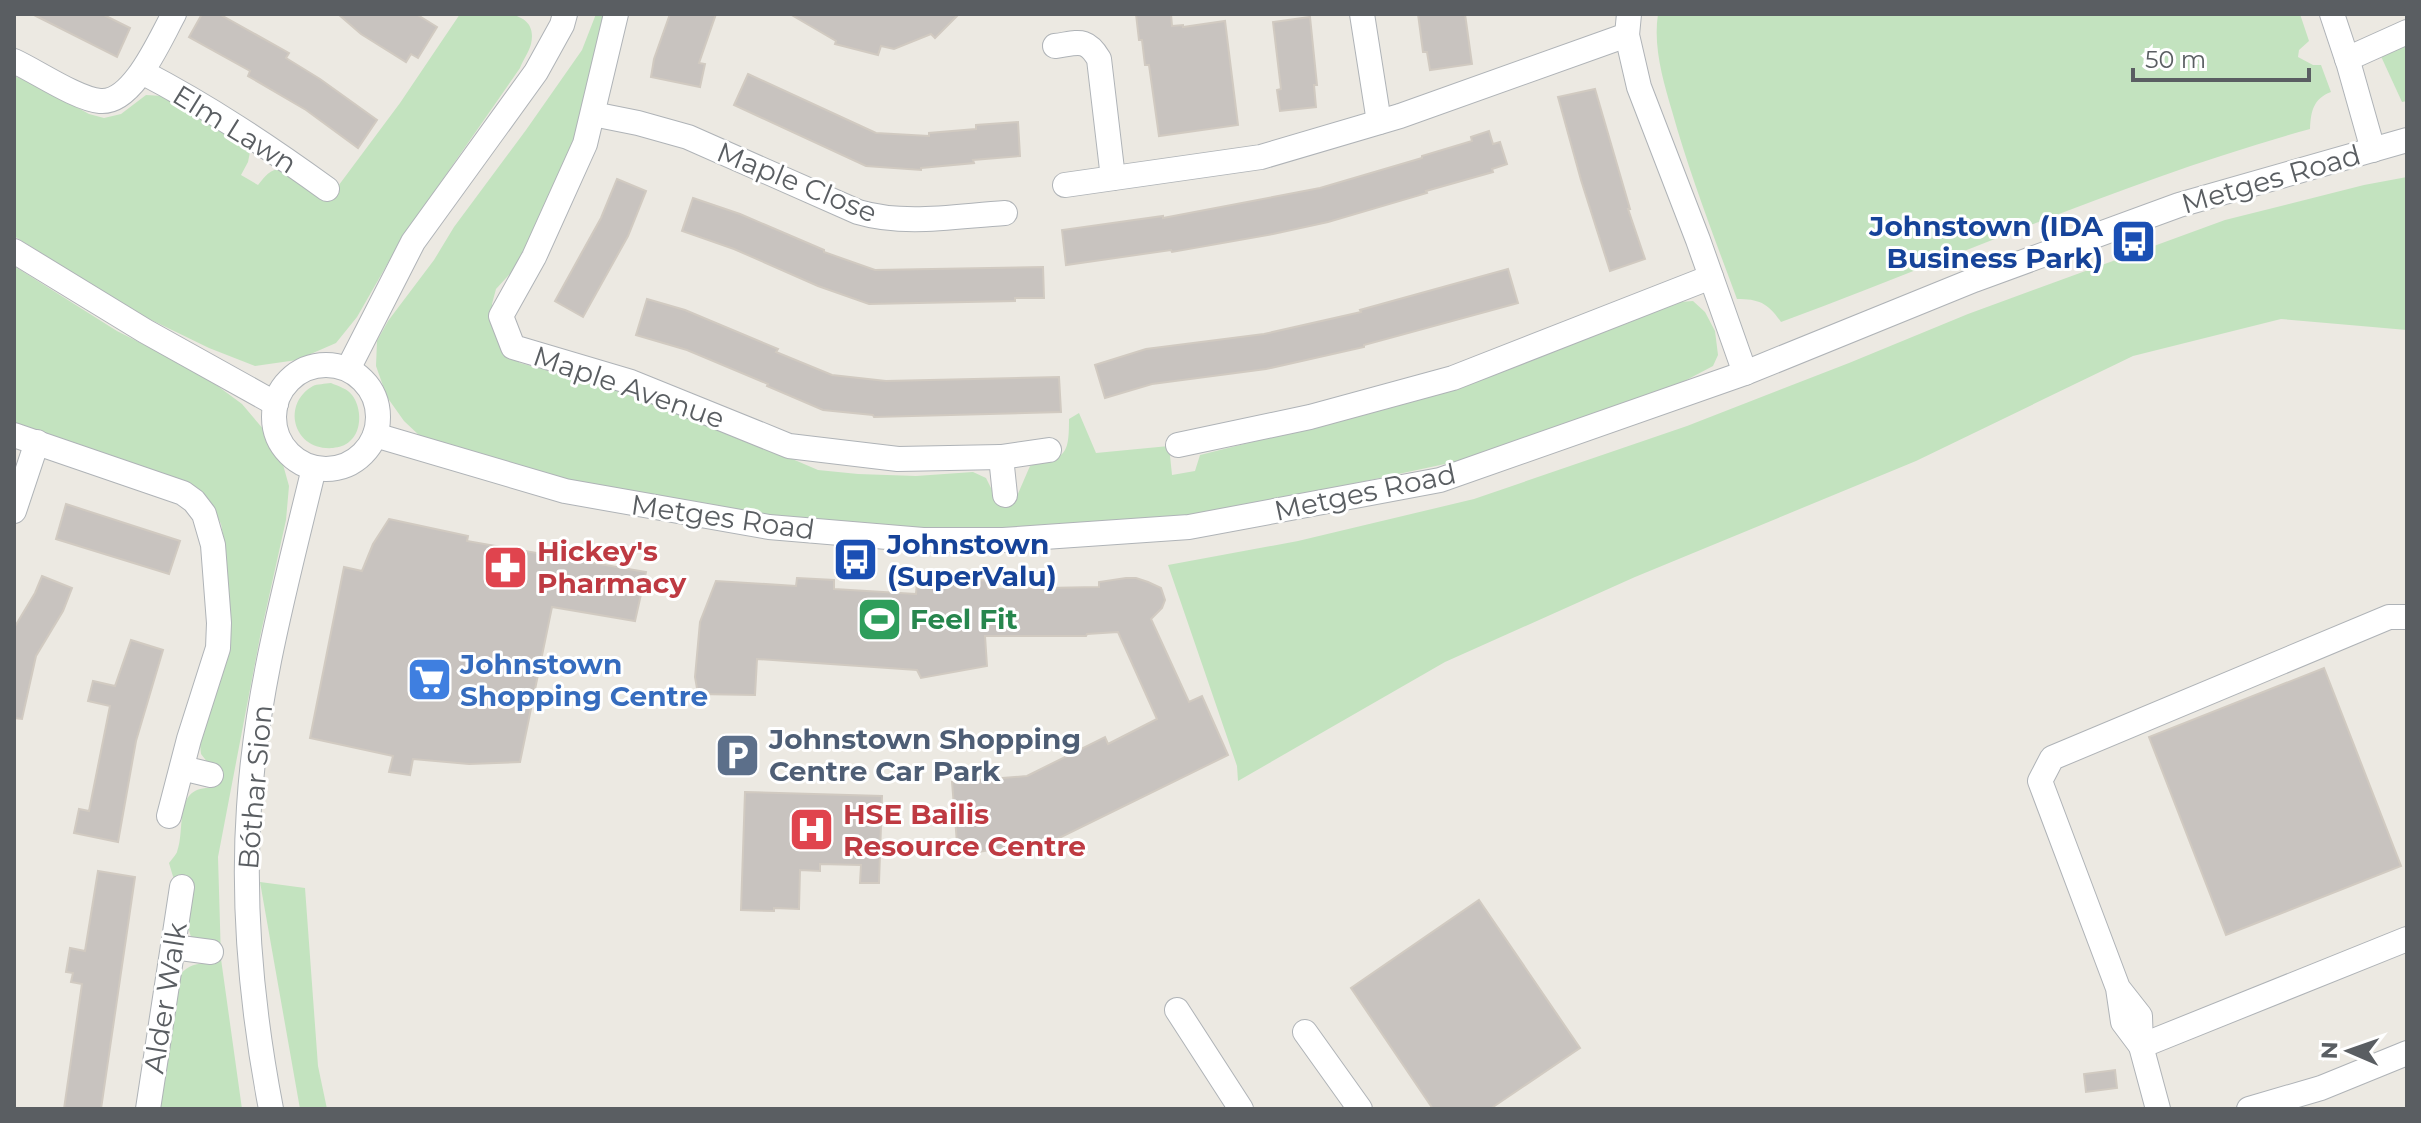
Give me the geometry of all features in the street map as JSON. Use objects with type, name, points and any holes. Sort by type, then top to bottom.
[{"type":"street","points":[[14,61],[67,89],[98,101],[113,100],[142,72],[174,14]]},
{"type":"street","name":"Maple Avenue","points":[[616,14],[585,144],[534,257],[501,316],[513,347],[631,382],[789,446],[898,459],[1001,457],[1049,450]]},
{"type":"street","points":[[1362,14],[1379,122]]},
{"type":"street","points":[[2332,14],[2373,150]]},
{"type":"street","points":[[348,369],[413,242],[536,72],[556,18]]},
{"type":"street","points":[[1065,185],[1261,157],[1379,122],[1628,25],[1639,87],[1745,373]]},
{"type":"street","points":[[2347,59],[2406,34]]},
{"type":"street","points":[[1055,46],[1081,42],[1091,46],[1099,59],[1113,178]]},
{"type":"street","name":"Elm Lawn","points":[[142,72],[254,136],[327,189]]},
{"type":"street","name":"Maple Close","points":[[593,114],[688,137],[858,212],[880,218],[903,220],[1005,213]]},
{"type":"street","name":"Metges Road","points":[[375,435],[565,491],[769,527],[907,539],[1003,540],[1189,527],[1440,480],[1745,373],[1974,280],[2179,205],[2407,140]]},
{"type":"street","points":[[14,251],[145,331],[276,404]]},
{"type":"street","points":[[1178,445],[1310,417],[1453,378],[1711,277]]},
{"type":"street","points":[[323,364],[348,369],[367,384],[376,399],[379,419],[369,448],[351,464],[339,468],[314,468],[295,460],[284,448],[275,429],[276,404],[288,381],[304,369],[323,364]]},
{"type":"street","points":[[14,511],[26,438],[183,493],[204,514],[213,545],[218,648],[169,816]]},
{"type":"street","points":[[1001,457],[1005,495]]},
{"type":"street","name":"Bóthar Sion","points":[[271,1109],[251,979],[247,916],[249,807],[262,697],[314,468]]},
{"type":"street","points":[[2158,1109],[2141,1046],[2140,1016],[2118,988],[2040,781],[2052,758],[2389,617],[2407,617]]},
{"type":"street","points":[[182,768],[211,775]]},
{"type":"street","name":"Alder Walk","points":[[148,1109],[182,887]]},
{"type":"street","points":[[2141,1046],[2407,939]]},
{"type":"street","points":[[173,947],[211,952]]},
{"type":"street","points":[[1177,1010],[1241,1109]]},
{"type":"street","points":[[1305,1032],[1360,1109]]},
{"type":"street","points":[[2249,1109],[2321,1088],[2407,1053]]},
{"type":"green space","points":[[495,13],[519,17],[527,22],[532,31],[530,47],[520,68],[404,235],[357,317],[336,343],[297,360],[255,366],[139,314],[14,236],[14,76],[89,114],[104,118],[121,114],[146,95],[163,96],[182,110],[244,143],[250,152],[241,175],[258,185],[272,171],[283,169],[327,201],[400,103],[460,14]]},
{"type":"green space","points":[[596,14],[607,14],[586,102],[567,158],[518,265],[496,289],[492,304],[492,327],[503,348],[520,363],[647,397],[818,470],[916,476],[973,472],[986,478],[996,498],[1017,496],[1030,466],[1063,453],[1068,441],[1069,419],[1079,413],[1096,453],[1169,446],[1172,475],[1195,471],[1200,455],[1351,417],[1680,302],[1693,301],[1705,312],[1715,331],[1718,355],[1713,366],[1677,385],[1473,458],[1198,515],[948,532],[819,524],[665,502],[521,469],[421,437],[404,421],[387,397],[376,366],[377,341],[454,227],[582,50]]},
{"type":"green space","points":[[1658,14],[2300,14],[2309,41],[2299,50],[2298,57],[2313,65],[2321,65],[2331,92],[2314,106],[2310,129],[2109,195],[1781,322],[1762,303],[1737,299],[1694,182],[1665,87],[1658,51]]},
{"type":"green space","points":[[2407,43],[2407,101],[2402,102],[2379,52]]},
{"type":"green space","points":[[2407,177],[2407,330],[2281,319],[2133,356],[1916,461],[1635,577],[1445,662],[1238,781],[1237,766],[1168,565],[1298,541],[1474,499],[1687,426],[1968,314],[2225,220]]},
{"type":"green space","points":[[14,266],[117,331],[200,373],[242,404],[264,430],[282,461],[289,486],[286,520],[218,857],[221,959],[242,1109],[160,1109],[177,978],[190,967],[206,963],[200,942],[191,937],[169,863],[177,852],[185,802],[198,790],[209,788],[215,772],[201,754],[200,745],[230,640],[226,551],[221,524],[211,503],[196,488],[14,424]]},
{"type":"green space","points":[[331,383],[345,389],[358,406],[357,431],[340,447],[319,447],[301,434],[295,414],[303,394],[315,385]]},
{"type":"green space","points":[[260,882],[305,888],[318,1066],[327,1109],[300,1109]]},
{"type":"building","points":[[32,14],[102,14],[130,28],[117,57]]},
{"type":"building","points":[[202,14],[219,14],[289,53],[286,58],[377,120],[358,148],[306,110],[248,76],[250,71],[189,37]]},
{"type":"building","points":[[338,14],[416,14],[437,27],[418,58],[411,54],[406,62],[361,34]]},
{"type":"building","points":[[670,14],[716,14],[699,63],[705,64],[700,87],[651,77]]},
{"type":"building","points":[[790,14],[959,14],[935,38],[931,34],[894,49],[881,46],[878,55],[835,44],[836,41]]},
{"type":"building","points":[[1136,14],[1171,14],[1172,26],[1183,27],[1225,21],[1238,125],[1159,136],[1149,65],[1145,65]]},
{"type":"building","points":[[1418,14],[1465,14],[1472,64],[1430,70],[1427,52],[1423,52]]},
{"type":"building","points":[[1310,17],[1317,85],[1314,85],[1316,107],[1280,111],[1277,90],[1281,89],[1273,22]]},
{"type":"building","points":[[748,74],[876,133],[929,136],[929,133],[976,129],[976,125],[1018,122],[1020,156],[973,160],[974,163],[921,170],[866,166],[734,105]]},
{"type":"building","points":[[1595,89],[1645,259],[1610,271],[1558,97]]},
{"type":"building","points":[[1489,131],[1493,144],[1500,142],[1507,164],[1492,169],[1493,172],[1427,193],[1328,222],[1273,234],[1172,252],[1066,265],[1062,230],[1163,218],[1320,188],[1422,158],[1472,141],[1471,137]]},
{"type":"building","points":[[617,179],[646,191],[628,236],[583,317],[555,301],[601,218]]},
{"type":"building","points":[[693,198],[740,214],[824,252],[875,270],[1043,267],[1044,298],[869,304],[682,231]]},
{"type":"building","points":[[1508,269],[1518,303],[1364,347],[1266,369],[1152,384],[1105,398],[1095,365],[1146,349],[1264,334],[1361,312]]},
{"type":"building","points":[[647,299],[685,310],[832,375],[886,381],[1059,377],[1061,412],[874,417],[823,410],[687,350],[636,335]]},
{"type":"building","points":[[66,504],[180,541],[169,574],[56,539]]},
{"type":"building","name":"Johnstown Shopping Centre","points":[[389,519],[468,536],[467,541],[646,572],[635,621],[552,607],[520,762],[469,764],[413,759],[410,775],[389,772],[393,756],[310,738],[344,567],[362,571],[373,544]]},
{"type":"building","points":[[42,576],[72,588],[63,611],[36,656],[22,719],[14,718],[14,628]]},
{"type":"building","points":[[797,578],[834,580],[834,589],[916,594],[917,582],[987,580],[988,589],[1099,587],[1099,582],[1126,578],[1148,582],[1161,588],[1165,600],[1151,619],[1189,702],[1202,696],[1228,755],[1055,840],[958,855],[952,782],[1027,776],[1105,737],[1108,744],[1157,719],[1118,632],[1086,636],[985,636],[987,666],[921,678],[917,670],[757,659],[755,695],[698,694],[695,677],[700,622],[716,581],[796,586]]},
{"type":"building","points":[[131,640],[163,650],[136,741],[118,842],[74,833],[79,809],[89,811],[110,706],[88,701],[93,681],[115,686]]},
{"type":"building","points":[[2324,668],[2401,866],[2226,935],[2149,737]]},
{"type":"building","name":"HSE Bailis Resource Centre","points":[[745,792],[882,796],[879,883],[860,883],[861,865],[820,864],[820,871],[800,870],[799,909],[741,910]]},
{"type":"building","points":[[98,871],[135,877],[101,1109],[64,1109],[82,984],[71,982],[73,973],[66,972],[70,948],[85,951]]},
{"type":"building","points":[[1479,900],[1580,1048],[1490,1109],[1433,1109],[1351,988]]},
{"type":"building","points":[[2115,1070],[2117,1088],[2086,1092],[2084,1074]]},
{"type":"place","name":"Johnstown (IDA Business Park)","points":[[2134,242]]},
{"type":"place","name":"Johnstown (SuperValu)","points":[[856,560]]},
{"type":"place","name":"Hickey's Pharmacy","points":[[506,567]]},
{"type":"place","name":"Feel Fit","points":[[879,619]]},
{"type":"place","name":"Johnstown Shopping Centre","points":[[429,680]]},
{"type":"place","name":"Johnstown Shopping Centre Car Park","points":[[738,755]]},
{"type":"place","name":"HSE Bailis Resource Centre","points":[[812,830]]}]
